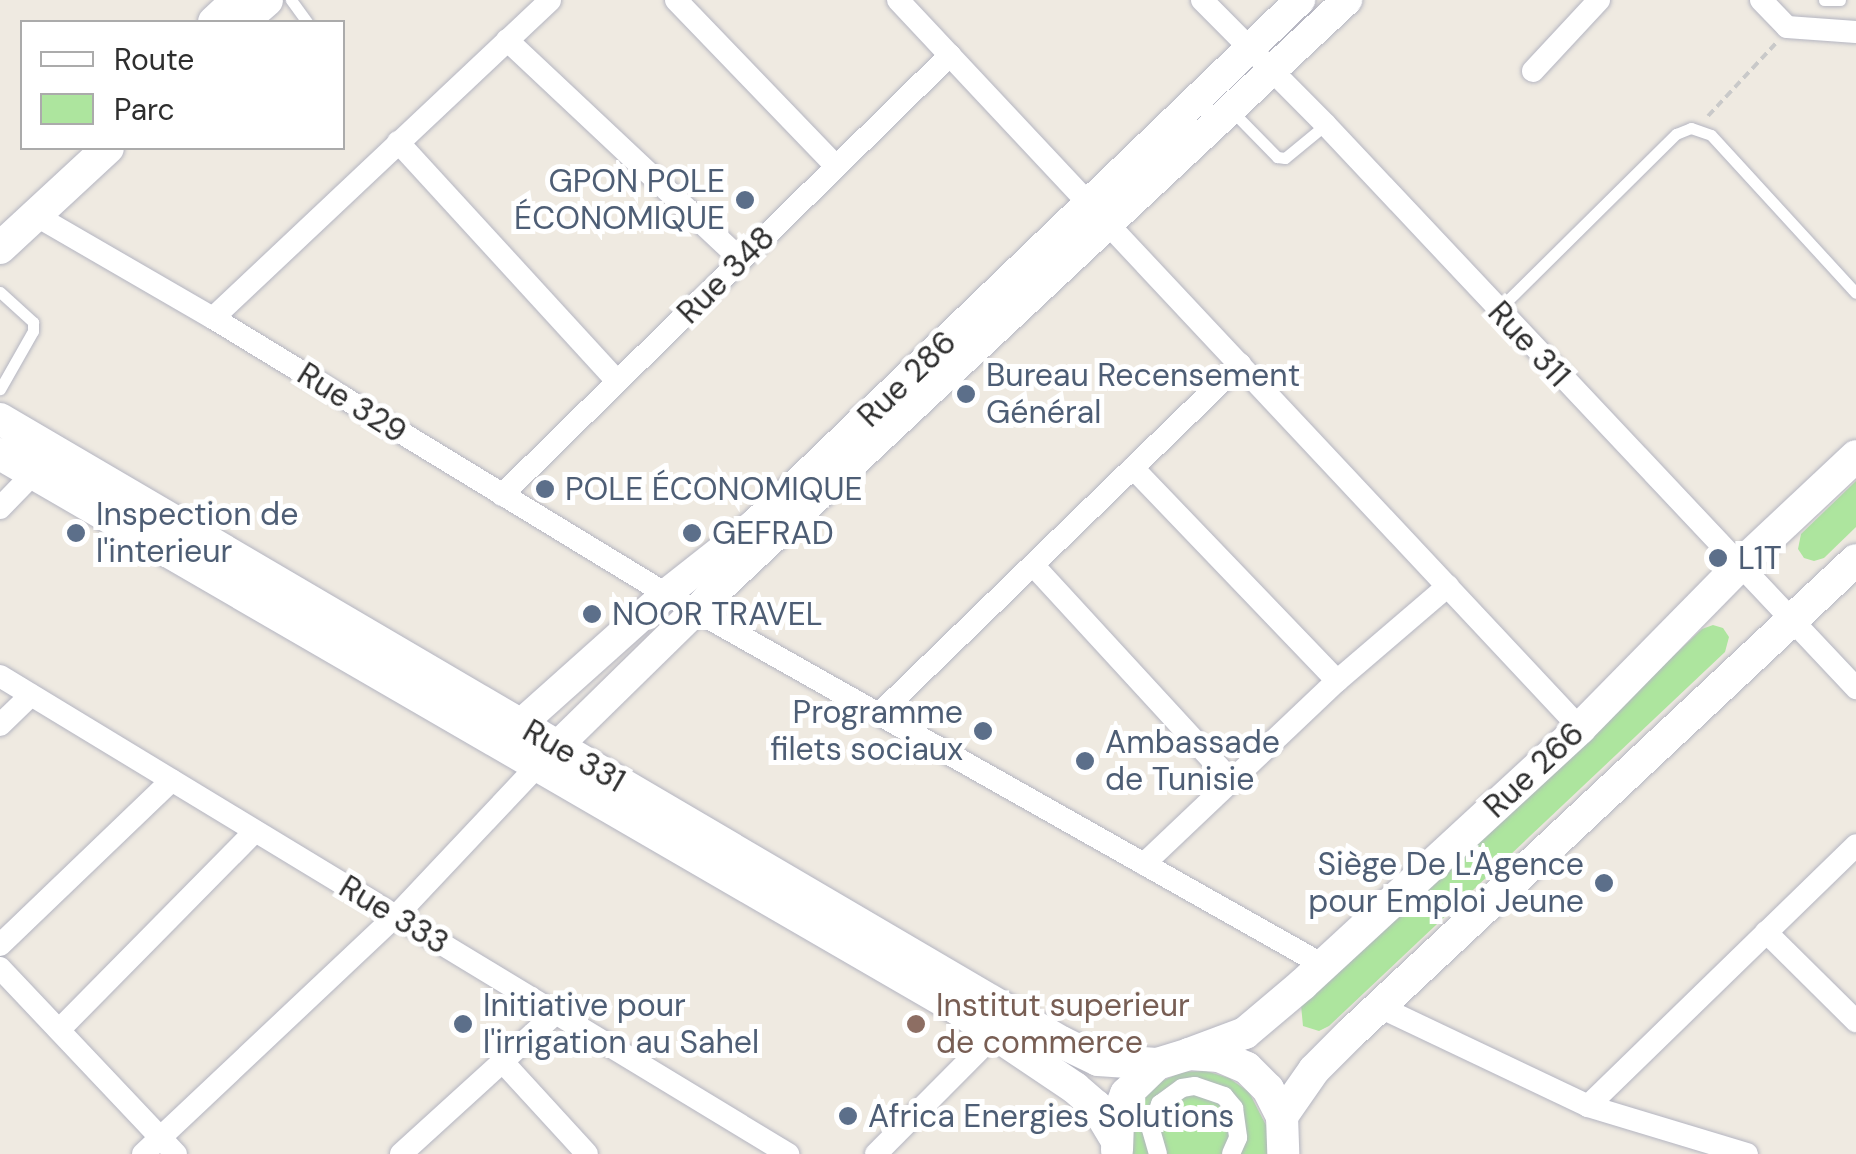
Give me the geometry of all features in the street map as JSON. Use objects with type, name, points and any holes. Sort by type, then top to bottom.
[{"type":"main road","points":[[216,20],[238,0]]},
{"type":"main road","points":[[244,20],[267,0]]},
{"type":"main road","points":[[0,222],[78,150]]},
{"type":"main road","points":[[0,248],[106,150]]},
{"type":"main road","name":"Rue 331","points":[[0,419],[509,733]]},
{"type":"main road","name":"Rue 331","points":[[0,454],[1061,1042],[1098,1060],[1157,1064]]},
{"type":"main road","name":"Rue 266","points":[[1157,1064],[1245,1032],[1324,966],[1580,728],[1738,566],[1856,456]]},
{"type":"main road","points":[[1282,1116],[1314,1070],[1856,560]]},
{"type":"main road","name":"Rue 331","points":[[549,756],[996,1033],[1096,1106],[1116,1149]]},
{"type":"main road","points":[[1189,1054],[1219,1056],[1247,1068],[1268,1089],[1282,1116],[1283,1154]]},
{"type":"main road","points":[[1116,1149],[1126,1094],[1157,1064]]},
{"type":"street","points":[[214,318],[550,0]]},
{"type":"street","points":[[676,0],[836,166]]},
{"type":"street","points":[[898,0],[1580,728]]},
{"type":"street","name":"Rue 311","points":[[1202,0],[1325,124],[1856,688]]},
{"type":"street","name":"Rue 286","points":[[509,733],[666,594],[756,524],[1100,214],[1248,49],[1300,0]]},
{"type":"street","points":[[0,968],[59,1030],[160,1149],[396,916],[549,756],[1100,214],[1231,110],[1347,0]]},
{"type":"street","points":[[1532,71],[1599,0]]},
{"type":"street","points":[[1761,0],[1788,27],[1856,32]]},
{"type":"street","points":[[507,40],[741,260]]},
{"type":"street","name":"Rue 348","points":[[502,495],[950,54]]},
{"type":"street","points":[[398,142],[617,381]]},
{"type":"street","name":"Rue 329","points":[[35,215],[214,318],[695,611],[1324,966]]},
{"type":"street","points":[[879,714],[1240,364]]},
{"type":"street","points":[[1133,468],[1337,681]]},
{"type":"street","points":[[0,508],[33,474]]},
{"type":"street","points":[[1033,565],[1230,780]]},
{"type":"street","points":[[1144,864],[1337,681],[1448,586]]},
{"type":"street","name":"Rue 333","points":[[0,676],[788,1154]]},
{"type":"street","points":[[0,725],[32,695]]},
{"type":"street","points":[[0,944],[172,780]]},
{"type":"street","points":[[59,1030],[256,831]]},
{"type":"street","points":[[1588,1106],[1856,845]]},
{"type":"street","points":[[1766,932],[1856,1021]]},
{"type":"street","points":[[1382,1008],[1588,1106],[1747,1154]]},
{"type":"street","points":[[401,1154],[556,1013]]},
{"type":"street","points":[[876,1154],[996,1033]]},
{"type":"street","points":[[501,1060],[587,1154]]},
{"type":"street","points":[[1158,1154],[1151,1129],[1160,1104],[1182,1088],[1196,1086],[1224,1096],[1234,1108],[1238,1138],[1231,1154]]},
{"type":"lane","points":[[1824,0],[1840,0]]},
{"type":"lane","points":[[1231,110],[1277,156],[1285,158],[1325,124]]},
{"type":"lane","points":[[1498,311],[1676,134],[1692,128],[1710,135],[1856,293]]},
{"type":"lane","points":[[0,292],[33,322],[33,331],[0,389]]},
{"type":"path","points":[[1692,128],[1712,113],[1788,27]]},
{"type":"green space","points":[[1856,481],[1856,527],[1824,558],[1804,558],[1798,549],[1801,534]]},
{"type":"green space","points":[[1713,625],[1723,628],[1729,637],[1725,652],[1329,1026],[1319,1031],[1303,1026],[1301,1005],[1702,629]]},
{"type":"green space","points":[[1206,1071],[1229,1078],[1249,1092],[1269,1131],[1268,1154],[1130,1154],[1131,1120],[1142,1099],[1160,1082],[1182,1072]]},
{"type":"place","name":"GPON POLE ÉCONOMIQUE","points":[[745,200]]},
{"type":"place","name":"Bureau Recensement Général","points":[[966,394]]},
{"type":"place","name":"POLE ÉCONOMIQUE","points":[[545,489]]},
{"type":"place","name":"Inspection de l'interieur","points":[[76,533]]},
{"type":"place","name":"GEFRAD","points":[[692,533]]},
{"type":"place","name":"L1T","points":[[1718,558]]},
{"type":"place","name":"NOOR TRAVEL","points":[[592,614]]},
{"type":"place","name":"Programme filets sociaux","points":[[983,731]]},
{"type":"place","name":"Ambassade de Tunisie","points":[[1085,761]]},
{"type":"place","name":"Siège De L'Agence pour Emploi Jeune","points":[[1604,883]]},
{"type":"place","name":"Initiative pour l'irrigation au Sahel","points":[[463,1024]]},
{"type":"place","name":"Institut superieur de commerce","points":[[916,1024]]},
{"type":"place","name":"Africa Energies Solutions","points":[[848,1116]]}]
